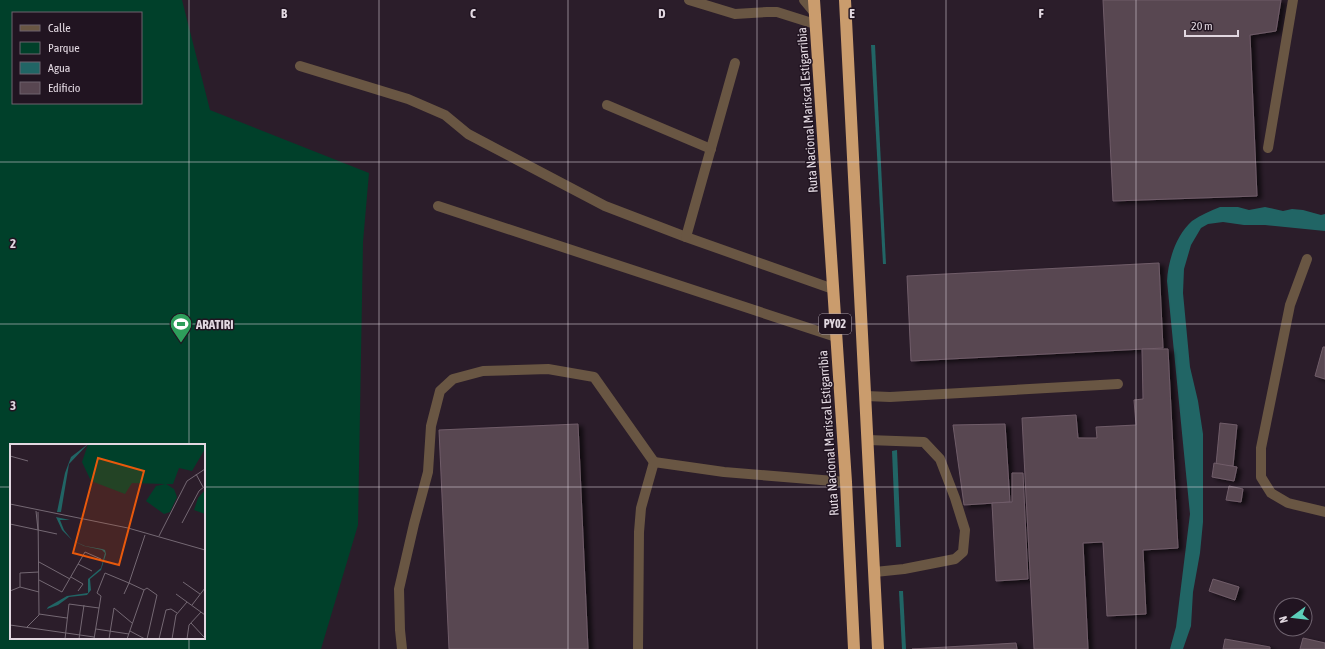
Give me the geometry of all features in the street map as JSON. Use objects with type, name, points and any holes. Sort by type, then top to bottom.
[{"type":"highway","name":"PY02","points":[[845,0],[878,649]]},
{"type":"highway","name":"Ruta Nacional Mariscal Estigarribia","points":[[814,12],[846,482],[854,649]]},
{"type":"street","points":[[689,0],[735,14],[814,12]]},
{"type":"street","points":[[804,0],[814,12]]},
{"type":"street","points":[[1268,148],[1293,0]]},
{"type":"street","points":[[686,237],[735,63]]},
{"type":"street","points":[[300,66],[408,99],[445,115],[468,134],[605,206],[686,237],[832,289]]},
{"type":"street","points":[[606,105],[711,149]]},
{"type":"street","points":[[438,206],[836,337]]},
{"type":"street","points":[[1307,259],[1290,305],[1261,448],[1261,477],[1271,493],[1288,503],[1325,512]]},
{"type":"street","points":[[402,649],[399,588],[428,472],[431,426],[440,391],[453,378],[483,371],[548,369],[594,377],[654,462],[724,472],[846,482]]},
{"type":"street","points":[[866,396],[890,397],[1118,384]]},
{"type":"street","points":[[868,440],[924,442],[940,458],[965,530],[963,552],[955,559],[875,572]]},
{"type":"street","points":[[638,649],[639,532],[641,508],[654,462]]},
{"type":"green space","name":"ARATIRI","points":[[0,0],[182,0],[210,110],[369,173],[363,242],[358,525],[321,649],[0,649]]},
{"type":"water","points":[[871,45],[875,45],[886,264],[883,264]]},
{"type":"water","points":[[1220,207],[1238,207],[1249,210],[1265,207],[1283,211],[1292,209],[1303,210],[1321,215],[1325,214],[1325,231],[1223,222],[1208,224],[1201,228],[1191,245],[1184,269],[1183,293],[1190,367],[1198,401],[1203,434],[1203,522],[1200,553],[1193,592],[1191,626],[1183,649],[1170,649],[1176,627],[1190,514],[1167,281],[1171,257],[1181,233],[1192,221]]},
{"type":"water","points":[[897,450],[901,547],[896,547],[892,451]]},
{"type":"water","points":[[899,591],[903,591],[906,649],[902,649]]},
{"type":"building","points":[[1103,0],[1281,0],[1276,31],[1250,35],[1257,196],[1113,201]]},
{"type":"building","points":[[1159,263],[1163,348],[911,361],[907,276]]},
{"type":"building","points":[[1323,347],[1325,347],[1325,379],[1315,376]]},
{"type":"building","points":[[1142,349],[1168,349],[1178,548],[1143,550],[1146,614],[1107,616],[1103,542],[1083,543],[1088,649],[1034,649],[1022,418],[1076,415],[1078,438],[1097,438],[1096,427],[1136,425],[1134,400],[1143,399]]},
{"type":"building","points":[[1220,423],[1237,425],[1233,466],[1216,465]]},
{"type":"building","points":[[578,424],[588,649],[449,649],[439,430]]},
{"type":"building","points":[[1005,424],[1010,502],[964,505],[953,425]]},
{"type":"building","points":[[1214,463],[1237,467],[1234,481],[1212,477]]},
{"type":"building","points":[[1012,473],[1023,473],[1028,579],[996,581],[992,503],[1012,502]]},
{"type":"building","points":[[1229,486],[1243,489],[1241,502],[1226,500]]},
{"type":"building","points":[[1213,579],[1239,587],[1235,600],[1209,591]]},
{"type":"building","points":[[1303,638],[1325,643],[1325,649],[1300,649]]},
{"type":"building","points":[[1225,639],[1270,647],[1270,649],[1223,649]]},
{"type":"building","points":[[1016,643],[1017,649],[912,649]]},
{"type":"place","name":"ARATIRI","points":[[181,344]]}]
